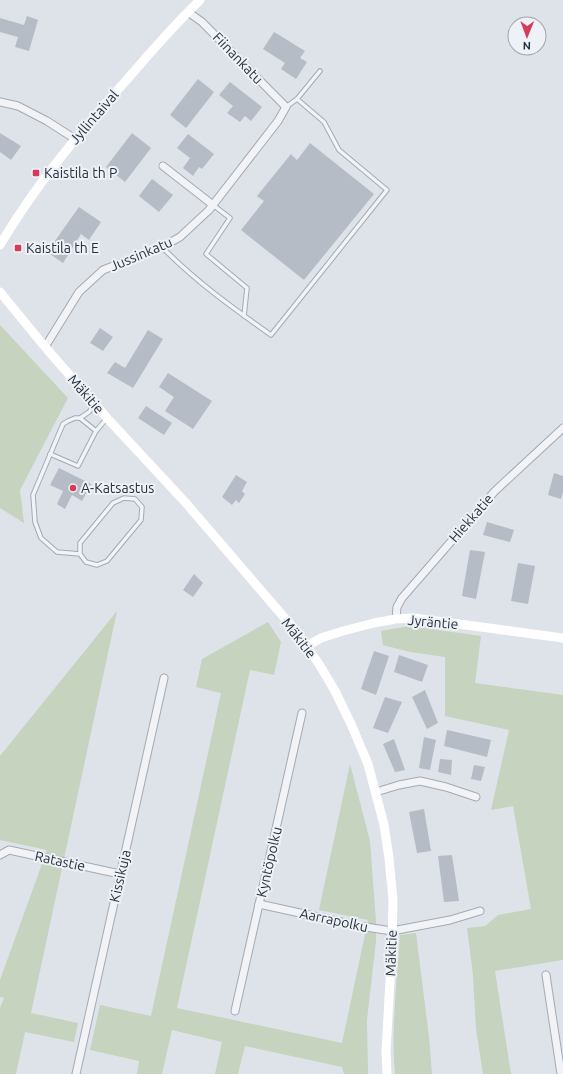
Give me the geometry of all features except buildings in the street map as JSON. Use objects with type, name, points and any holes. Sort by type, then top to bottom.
[{"type":"street","name":"Jyllintaival","points":[[0,245],[16,217],[64,151],[137,68],[200,0]]},
{"type":"street","name":"Fiinankatu","points":[[188,12],[202,22],[286,107]]},
{"type":"street","points":[[0,102],[18,106],[47,121],[75,139]]},
{"type":"street","name":"Jussinkatu","points":[[45,347],[79,292],[103,270],[162,247],[180,237],[209,210],[278,122],[286,107]]},
{"type":"street","points":[[163,166],[213,205]]},
{"type":"street","name":"Mäkitie","points":[[0,292],[45,347],[107,418],[185,502],[295,630],[319,664],[335,691],[368,764],[384,825],[389,858],[393,900],[386,1051],[387,1074]]},
{"type":"street","name":"Hiekkatie","points":[[396,619],[397,608],[402,598],[462,528],[495,491],[562,430]]},
{"type":"street","name":"Jyräntie","points":[[307,646],[321,638],[343,631],[374,623],[396,619],[414,618],[563,638]]},
{"type":"street","name":"Kissikuja","points":[[76,1074],[164,678]]},
{"type":"street","name":"Kyntöpolku","points":[[235,1011],[302,713]]},
{"type":"street","points":[[376,792],[399,785],[420,781],[446,787],[476,797]]},
{"type":"street","name":"Ratastie","points":[[0,855],[9,850],[120,874]]},
{"type":"street","name":"Aarrapolku","points":[[259,904],[359,926],[392,931],[450,920],[480,911]]},
{"type":"street","points":[[546,975],[561,1074]]},
{"type":"lane","points":[[286,107],[297,99],[320,71]]},
{"type":"lane","points":[[162,247],[182,267],[222,300],[271,335],[387,190],[339,150],[324,122],[297,99]]},
{"type":"lane","points":[[213,205],[230,218],[206,254],[247,288],[244,316]]},
{"type":"lane","points":[[80,554],[80,544],[113,504],[124,498],[135,499],[142,507],[142,520],[107,561],[97,565],[86,562],[80,554],[57,552],[41,538],[35,522],[33,495],[63,424],[68,420],[80,418],[89,412],[95,404]]},
{"type":"lane","points":[[80,418],[96,431]]},
{"type":"lane","points":[[50,454],[78,466],[96,431],[107,418]]},
{"type":"green space","points":[[0,325],[68,398],[20,490],[24,523],[0,508]]},
{"type":"green space","points":[[117,611],[31,1013],[78,1023],[74,1042],[25,1032],[16,1074],[0,1074],[0,1008],[4,998],[0,997],[0,980],[47,850],[0,840],[0,756]]},
{"type":"green space","points":[[268,622],[281,642],[274,675],[250,670],[177,1008],[342,1043],[368,920],[319,910],[350,764],[370,841],[376,922],[376,941],[367,1020],[368,1074],[344,1074],[342,1067],[245,1046],[238,1074],[215,1074],[222,1042],[172,1030],[162,1074],[137,1074],[139,1061],[90,1050],[100,1005],[151,1016],[221,693],[196,687],[202,659]]},
{"type":"green space","points":[[409,626],[481,636],[475,683],[563,695],[563,960],[495,971],[511,1074],[483,1074],[476,1029],[473,975],[467,928],[485,926],[498,915],[531,909],[513,806],[491,810],[509,730],[445,716],[445,657],[410,652],[383,645],[381,631]]},
{"type":"green space","points":[[416,933],[432,1074],[395,1074],[394,1022],[400,935]]},
{"type":"place","name":"Kaistila th P","points":[[36,173]]},
{"type":"place","name":"Kaistila th E","points":[[18,248]]},
{"type":"place","name":"A-Katsastus","points":[[73,488]]}]
